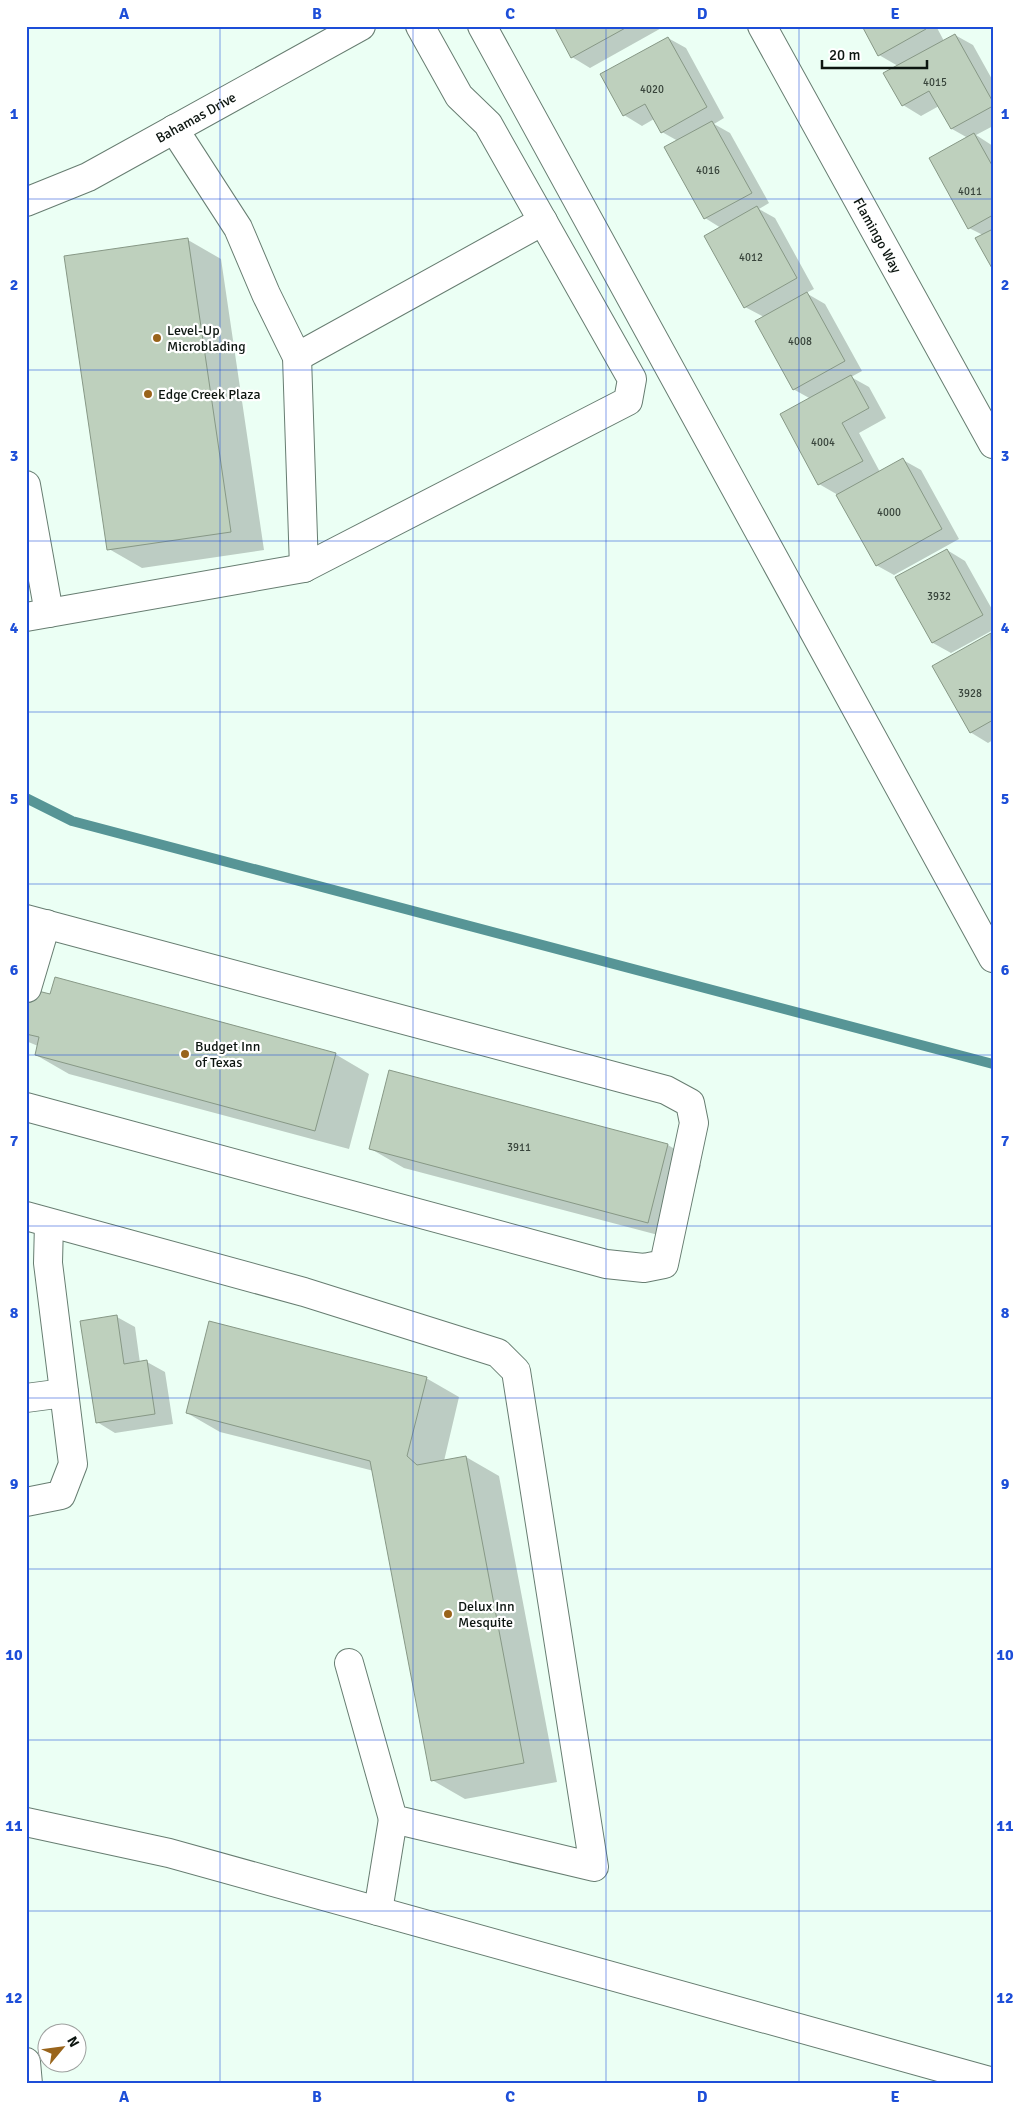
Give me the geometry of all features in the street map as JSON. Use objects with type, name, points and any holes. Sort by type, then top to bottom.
[{"type":"main road","name":"Bahamas Drive","points":[[26,202],[88,176],[361,26]]},
{"type":"main road","points":[[26,485],[37,615],[304,568],[628,401],[632,379],[488,124],[459,96],[420,26]]},
{"type":"main road","points":[[482,26],[993,958]]},
{"type":"main road","name":"Flamingo Way","points":[[762,26],[993,444]]},
{"type":"main road","points":[[174,129],[238,228],[266,294],[297,357],[304,568]]},
{"type":"main road","points":[[297,357],[543,221]]},
{"type":"main road","points":[[26,1107],[606,1264],[644,1268],[664,1264],[694,1123],[690,1103],[666,1090],[36,922],[27,988]]},
{"type":"main road","points":[[26,1502],[60,1495],[73,1464],[48,1263],[38,1220],[304,1292],[498,1353],[516,1371],[594,1867],[393,1819]]},
{"type":"main road","points":[[26,1398],[64,1393]]},
{"type":"main road","points":[[348,1662],[393,1819],[378,1911]]},
{"type":"main road","points":[[26,1822],[169,1853],[993,2082]]},
{"type":"main road","points":[[26,2062],[28,2084]]},
{"type":"building","points":[[554,26],[629,26],[571,58]]},
{"type":"building","points":[[862,26],[925,26],[926,29],[878,56]]},
{"type":"building","points":[[955,34],[993,102],[993,106],[951,129],[929,91],[902,106],[883,73]]},
{"type":"building","points":[[668,37],[707,107],[661,133],[645,104],[623,116],[600,74]]},
{"type":"building","points":[[712,121],[752,193],[704,219],[664,147]]},
{"type":"building","points":[[974,133],[993,167],[993,215],[968,229],[929,158]]},
{"type":"building","points":[[757,206],[797,278],[744,308],[704,236]]},
{"type":"building","points":[[993,229],[993,270],[975,238]]},
{"type":"building","name":"Edge Creek Plaza","points":[[188,238],[231,532],[107,550],[64,256]]},
{"type":"building","points":[[807,292],[845,361],[793,390],[755,321]]},
{"type":"building","points":[[851,375],[869,408],[842,423],[863,461],[818,485],[780,414]]},
{"type":"building","points":[[903,458],[942,529],[876,566],[836,495]]},
{"type":"building","points":[[947,549],[983,615],[932,643],[895,577]]},
{"type":"building","points":[[991,633],[993,720],[970,733],[932,666]]},
{"type":"building","name":"Budget Inn of Texas","points":[[55,977],[336,1053],[315,1131],[35,1055],[39,1037],[26,1034],[26,988],[50,994]]},
{"type":"building","points":[[389,1070],[668,1144],[648,1223],[369,1149]]},
{"type":"building","points":[[117,1315],[124,1364],[147,1360],[155,1414],[96,1423],[80,1321]]},
{"type":"building","name":"Delux Inn Mesquite","points":[[209,1321],[427,1377],[407,1456],[417,1465],[466,1456],[524,1763],[431,1781],[370,1461],[186,1413]]},
{"type":"waterway","points":[[26,798],[72,821],[993,1064]]},
{"type":"place","name":"Level-Up Microblading","points":[[157,338]]},
{"type":"place","name":"Edge Creek Plaza","points":[[148,394]]},
{"type":"place","name":"Budget Inn of Texas","points":[[185,1054]]},
{"type":"place","name":"Delux Inn Mesquite","points":[[448,1614]]}]
